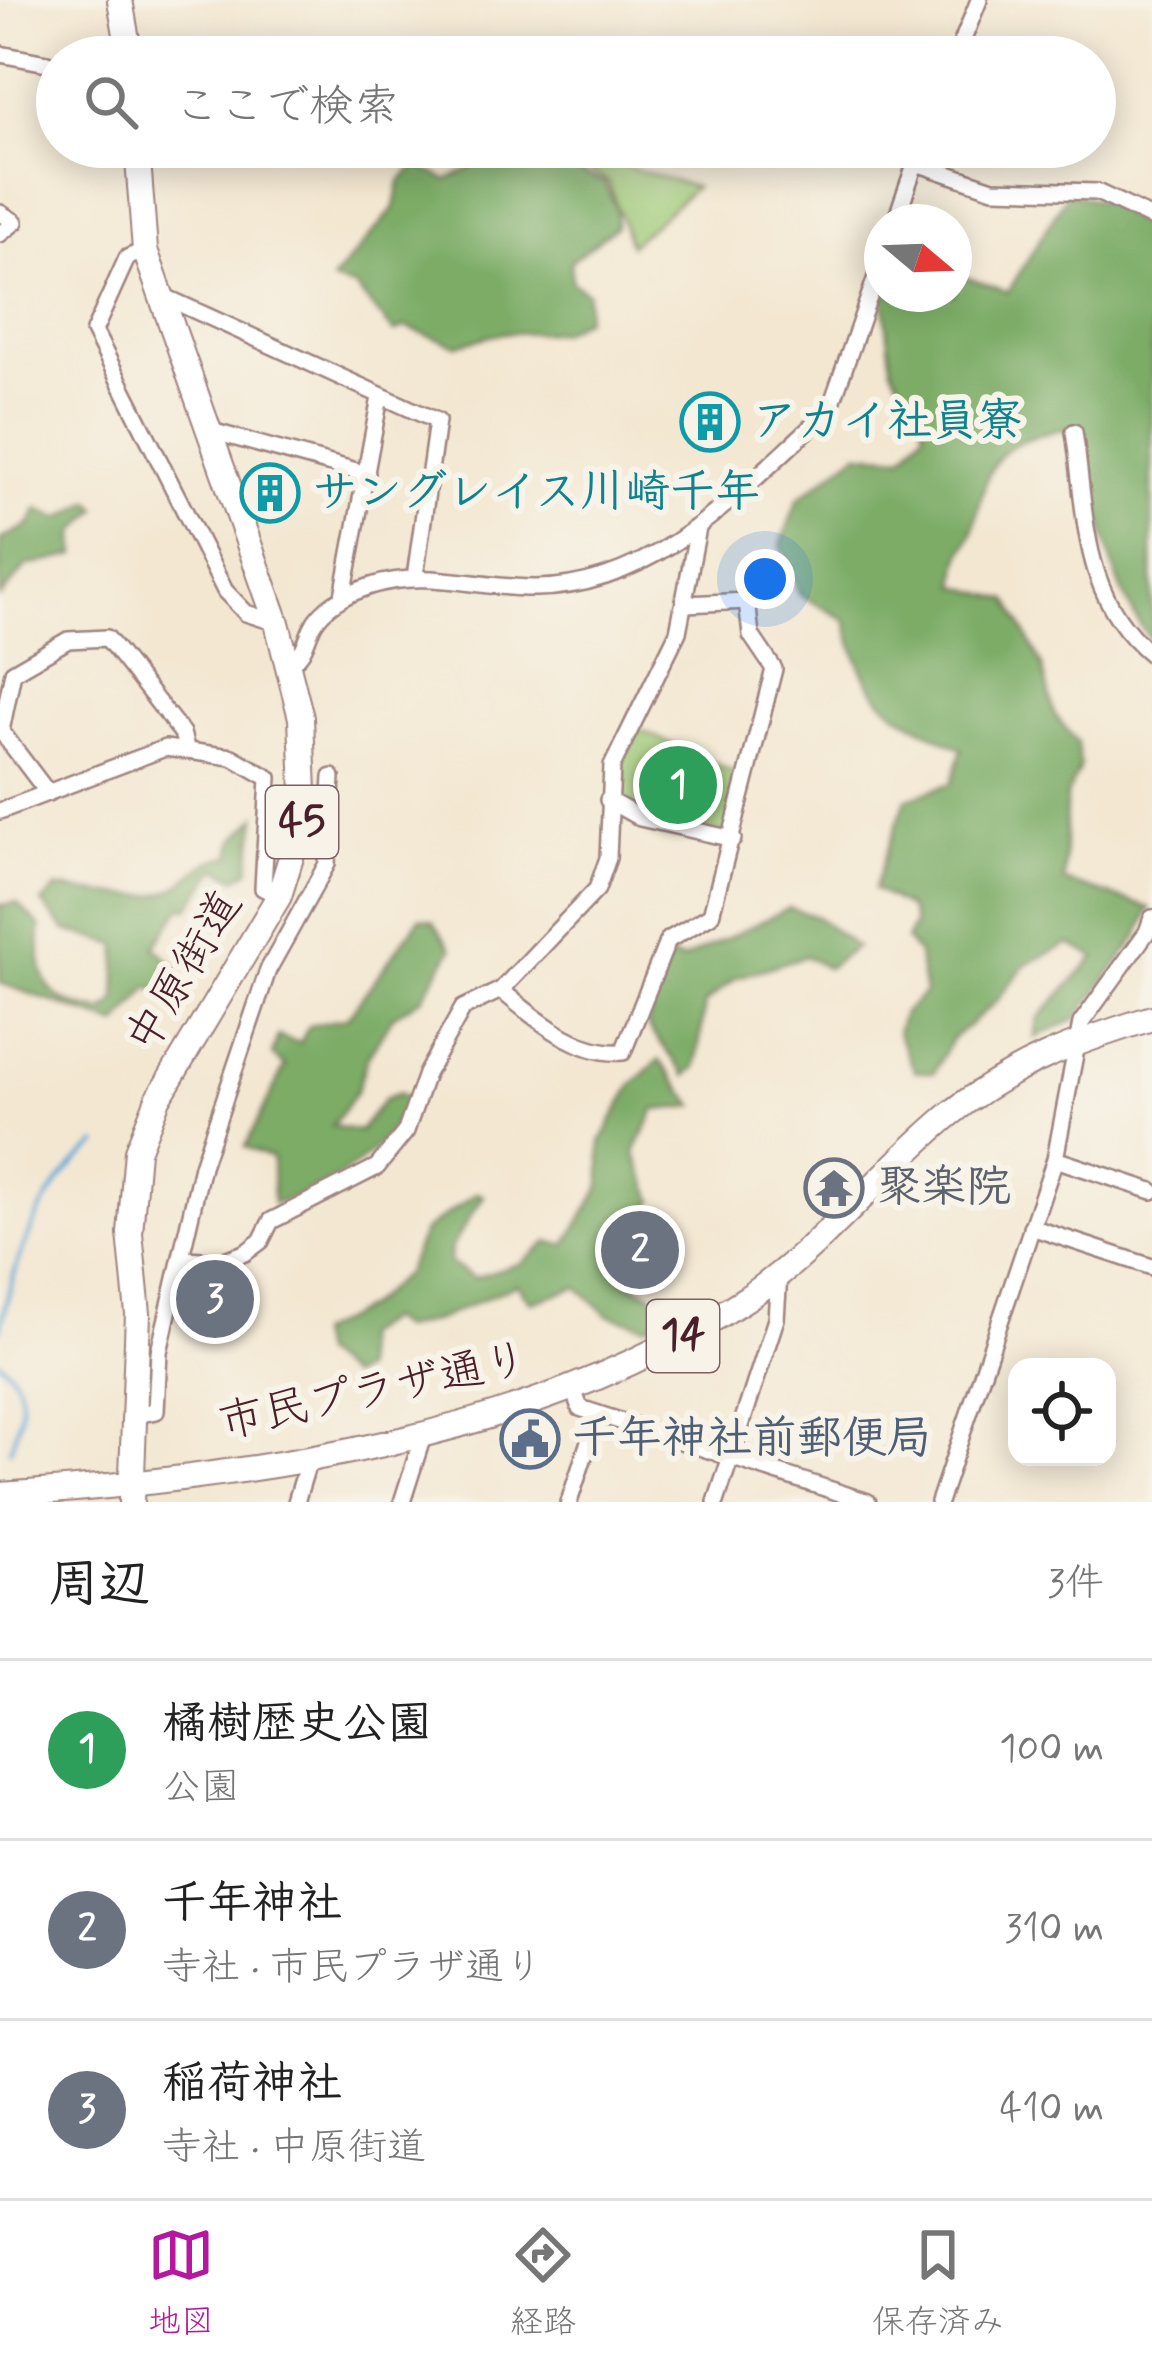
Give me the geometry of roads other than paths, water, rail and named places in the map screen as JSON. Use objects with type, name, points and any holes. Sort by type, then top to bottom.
[{"type":"main road","points":[[120,0],[126,36]]},
{"type":"main road","name":"中原街道","points":[[132,1492],[138,1314],[130,1233],[137,1151],[158,1099],[279,896],[302,822],[301,718],[288,663],[146,250],[139,168]]},
{"type":"main road","name":"市民プラザ通り","points":[[0,1495],[132,1492],[424,1433],[573,1390],[656,1352],[779,1275],[946,1118],[1006,1075],[1078,1041],[1152,1018]]},
{"type":"street","points":[[964,36],[979,0]]},
{"type":"street","points":[[0,54],[36,61]]},
{"type":"street","points":[[902,204],[914,168]]},
{"type":"street","points":[[947,168],[993,189],[1096,192],[1152,218]]},
{"type":"street","points":[[0,213],[15,222],[0,234]]},
{"type":"street","points":[[146,250],[127,258],[94,331],[225,590],[246,613],[277,623]]},
{"type":"street","points":[[163,296],[437,421],[440,428],[415,577]]},
{"type":"street","points":[[288,663],[303,652],[316,620],[343,596],[415,577],[532,589],[572,585],[647,558],[698,528],[822,417],[833,400],[864,311]]},
{"type":"street","points":[[343,596],[380,397]]},
{"type":"street","points":[[211,431],[367,474]]},
{"type":"street","points":[[1074,432],[1091,565],[1122,624],[1152,655]]},
{"type":"street","points":[[184,1258],[221,1261],[261,1241],[272,1221],[377,1167],[406,1131],[426,1074],[463,1008],[501,990],[597,889],[608,858],[608,800],[621,740],[678,632],[698,528]]},
{"type":"street","points":[[501,990],[543,1025],[607,1053],[623,1052],[668,940],[711,915],[774,669],[752,635],[747,601],[686,604]]},
{"type":"street","points":[[48,793],[1,731],[9,710],[3,696],[13,672],[82,636],[107,638],[182,733],[186,748]]},
{"type":"street","points":[[0,811],[165,748],[186,748],[250,763],[268,778],[263,888],[279,896]]},
{"type":"street","points":[[136,1415],[156,1412],[159,1352],[202,1166],[235,1057],[268,970],[327,865],[332,777]]},
{"type":"street","points":[[608,800],[640,818],[733,839]]},
{"type":"street","points":[[302,822],[328,826]]},
{"type":"street","points":[[939,1502],[1055,1159],[1082,1023],[1148,932],[1152,918]]},
{"type":"street","points":[[1055,1159],[1152,1191]]},
{"type":"street","points":[[1031,1227],[1152,1267]]},
{"type":"street","points":[[216,1298],[221,1261]]},
{"type":"street","points":[[716,1502],[776,1319],[779,1275]]},
{"type":"street","points":[[573,1390],[580,1408],[868,1502]]},
{"type":"street","points":[[569,1502],[598,1414]]},
{"type":"street","points":[[402,1502],[424,1433]]},
{"type":"street","points":[[296,1502],[310,1456]]},
{"type":"waterway","points":[[0,1330],[32,1227],[60,1181],[98,1144]]},
{"type":"waterway","points":[[0,1362],[20,1392],[10,1450]]},
{"type":"place","name":"アカイ社員寮","points":[[710,422]]},
{"type":"place","name":"サングレイス川崎千年","points":[[270,493]]},
{"type":"place","name":"橘樹歴史公園","points":[[678,785]]},
{"type":"place","name":"聚楽院","points":[[834,1188]]},
{"type":"place","name":"千年神社","points":[[640,1250]]},
{"type":"place","name":"稲荷神社","points":[[215,1299]]},
{"type":"place","name":"千年神社前郵便局","points":[[530,1439]]}]
